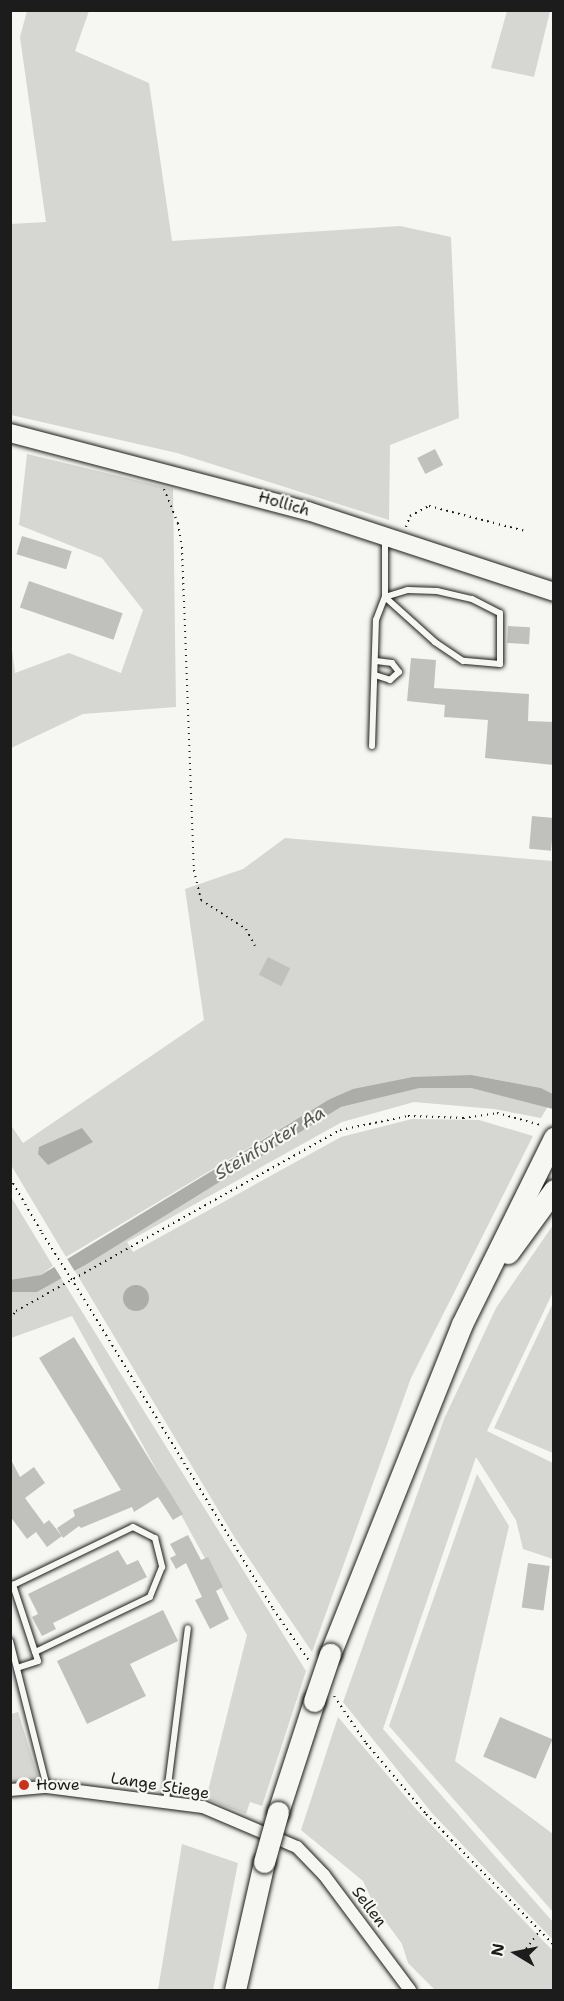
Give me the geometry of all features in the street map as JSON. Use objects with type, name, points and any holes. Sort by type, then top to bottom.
[{"type":"highway","points":[[235,1990],[264,1862],[278,1812],[324,1698],[330,1654],[462,1324],[548,1139]]},
{"type":"highway","points":[[462,1324],[554,1190]]},
{"type":"main road","name":"Hollich","points":[[10,433],[167,471],[393,538],[554,592]]},
{"type":"street","name":"Lange Stiege","points":[[10,1790],[47,1786],[203,1807],[297,1847]]},
{"type":"street","name":"Sellen","points":[[297,1847],[324,1875],[410,1990]]},
{"type":"lane","points":[[372,746],[376,620],[385,597],[393,538]]},
{"type":"lane","points":[[408,590],[436,591],[472,599],[500,614],[500,664],[463,661],[435,642],[385,597],[408,590]]},
{"type":"lane","points":[[375,675],[390,680],[399,672],[392,663],[376,661]]},
{"type":"lane","points":[[17,1668],[38,1661],[35,1653],[13,1585],[133,1527],[155,1538],[162,1567],[150,1597],[35,1653]]},
{"type":"lane","points":[[166,1801],[188,1628]]},
{"type":"lane","points":[[10,1641],[47,1786]]},
{"type":"path","points":[[167,471],[164,494],[178,523],[182,547],[194,870],[201,900],[246,929],[255,946]]},
{"type":"path","points":[[393,538],[410,516],[429,506],[525,531]]},
{"type":"path","points":[[10,1319],[16,1311],[340,1130],[408,1116],[463,1118],[497,1113],[548,1139]]},
{"type":"path","points":[[10,1178],[273,1609],[313,1666]]},
{"type":"path","points":[[324,1698],[366,1743],[426,1814],[554,1945]]},
{"type":"path","points":[[526,1949],[540,1931]]},
{"type":"path","points":[[468,1990],[497,1990]]},
{"type":"shaded area","points":[[27,11],[89,11],[75,51],[149,83],[172,241],[400,226],[451,237],[459,418],[390,445],[389,520],[177,453],[11,415],[11,224],[46,222],[20,37]]},
{"type":"shaded area","points":[[507,11],[550,11],[534,77],[491,68]]},
{"type":"shaded area","points":[[27,454],[173,489],[176,707],[83,714],[11,748],[11,642],[15,673],[69,653],[121,673],[143,610],[102,558],[19,525]]},
{"type":"shaded area","points":[[285,838],[553,861],[553,1094],[541,1088],[472,1075],[328,1100],[66,1257],[11,1165],[10,1124],[23,1143],[204,1020],[185,889],[243,869]]},
{"type":"shaded area","points":[[420,1088],[471,1088],[548,1106],[541,1118],[494,1109],[414,1102],[342,1122],[127,1242],[133,1252],[341,1137],[412,1119],[479,1120],[533,1136],[411,1378],[312,1652],[235,1538],[75,1271],[341,1107]]},
{"type":"shaded area","points":[[10,1195],[53,1266],[41,1275],[17,1282],[11,1280]]},
{"type":"shaded area","points":[[553,1225],[553,1292],[487,1431],[553,1463],[553,1559],[523,1549],[516,1520],[476,1457],[383,1729],[553,1922],[553,1940],[432,1813],[343,1702],[444,1419],[496,1308]]},
{"type":"shaded area","points":[[61,1278],[306,1671],[262,1806],[250,1802],[246,1814],[206,1799],[247,1635],[72,1316],[11,1338],[11,1292],[37,1292]]},
{"type":"shaded area","points":[[553,1303],[553,1453],[494,1428]]},
{"type":"shaded area","points":[[477,1474],[509,1526],[455,1761],[553,1834],[553,1912],[389,1726]]},
{"type":"shaded area","points":[[18,1712],[39,1780],[11,1783],[11,1714]]},
{"type":"shaded area","points":[[338,1717],[416,1809],[553,1951],[553,1990],[435,1990],[408,1963],[402,1944],[375,1907],[363,1881],[301,1830]]},
{"type":"shaded area","points":[[182,1844],[238,1863],[213,1990],[158,1990]]},
{"type":"water","name":"Steinfurter Aa","points":[[472,1075],[541,1088],[553,1094],[553,1109],[471,1088],[420,1088],[341,1107],[87,1264],[37,1292],[11,1292],[10,1280],[41,1275],[328,1100],[353,1089],[413,1077]]},
{"type":"water","points":[[82,1128],[93,1142],[48,1165],[38,1154],[39,1147]]},
{"type":"water","points":[[136,1285],[145,1289],[149,1298],[145,1307],[136,1311],[127,1307],[123,1298],[127,1289]]},
{"type":"pier","points":[[64,1254],[76,1273],[63,1281],[51,1262]]},
{"type":"building","points":[[435,449],[443,465],[425,474],[417,458]]},
{"type":"building","points":[[22,536],[72,551],[66,569],[16,554]]},
{"type":"building","points":[[29,581],[123,613],[113,640],[20,607]]},
{"type":"building","points":[[508,626],[530,627],[529,644],[507,643]]},
{"type":"building","points":[[411,658],[436,660],[434,688],[529,694],[528,721],[554,722],[554,765],[485,758],[488,720],[444,717],[445,705],[407,701]]},
{"type":"building","points":[[532,816],[554,818],[551,851],[529,849]]},
{"type":"building","points":[[268,957],[290,968],[281,986],[259,975]]},
{"type":"building","points":[[74,1337],[183,1514],[173,1520],[158,1497],[134,1512],[132,1507],[81,1528],[79,1526],[63,1538],[57,1528],[75,1516],[73,1510],[121,1490],[39,1358]]},
{"type":"building","points":[[10,1458],[20,1477],[34,1467],[45,1483],[25,1498],[44,1524],[49,1520],[62,1536],[47,1547],[36,1532],[27,1539],[10,1516]]},
{"type":"building","points":[[188,1535],[201,1560],[208,1557],[223,1587],[216,1591],[229,1619],[210,1629],[195,1600],[202,1597],[186,1563],[176,1569],[170,1558],[176,1555],[170,1544]]},
{"type":"building","points":[[118,1550],[127,1565],[138,1560],[147,1577],[53,1623],[56,1629],[42,1636],[32,1617],[38,1614],[28,1594]]},
{"type":"building","points":[[528,1563],[550,1566],[544,1611],[522,1608]]},
{"type":"building","points":[[163,1610],[178,1641],[130,1664],[146,1696],[87,1724],[57,1661]]},
{"type":"building","points":[[500,1717],[552,1739],[536,1779],[483,1757]]},
{"type":"place","name":"Howe","points":[[24,1785]]}]
